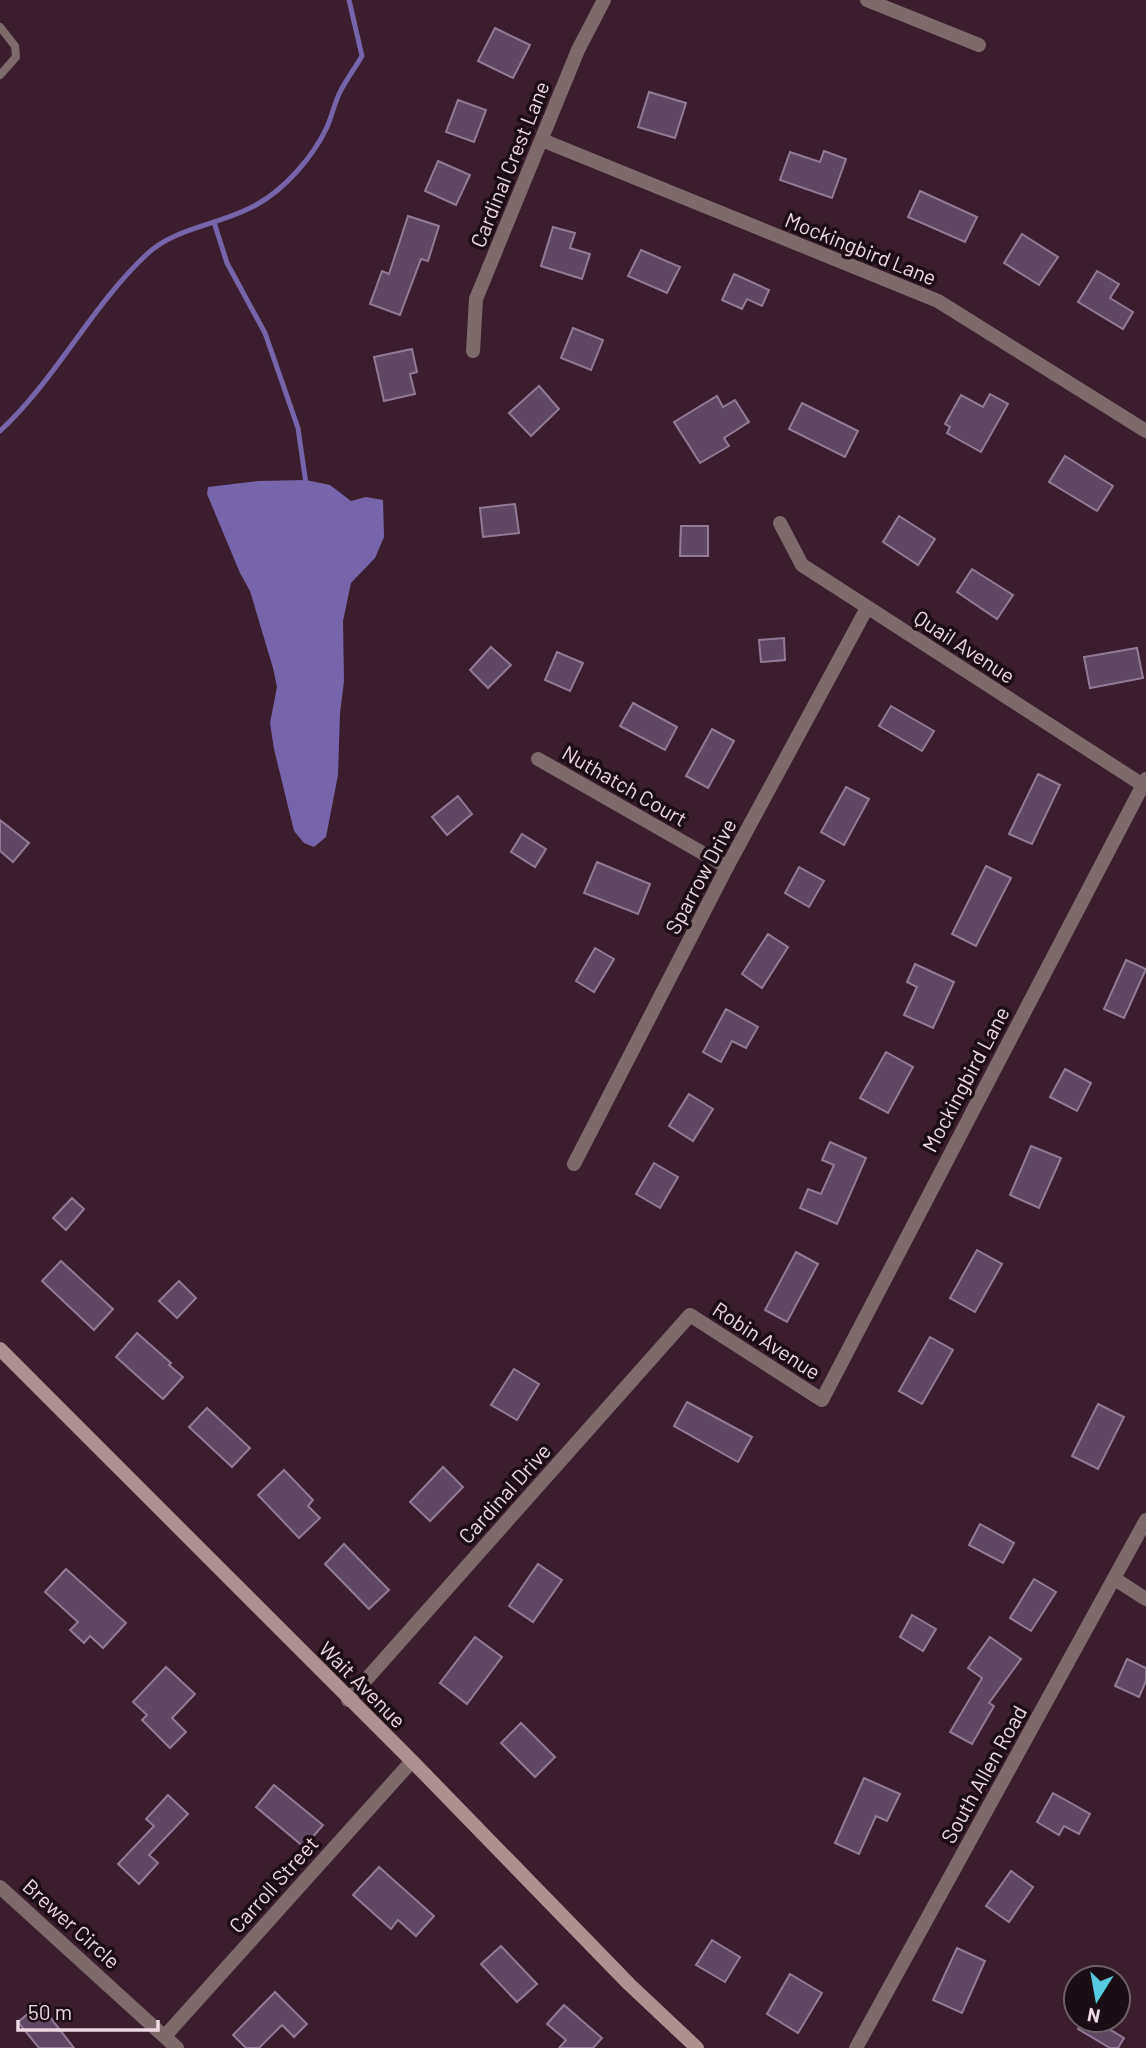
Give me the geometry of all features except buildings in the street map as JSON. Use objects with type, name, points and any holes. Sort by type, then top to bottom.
[{"type":"main road","name":"Wait Avenue","points":[[0,1349],[348,1700],[412,1761],[620,1975],[697,2048]]},
{"type":"street","name":"Cardinal Crest Lane","points":[[473,351],[477,299],[578,50],[604,0]]},
{"type":"street","points":[[867,0],[978,45]]},
{"type":"street","name":"Mockingbird Lane","points":[[542,140],[938,302],[1146,431]]},
{"type":"street","name":"Quail Avenue","points":[[780,523],[802,565],[1145,784]]},
{"type":"street","name":"Sparrow Drive","points":[[574,1164],[727,867],[867,608]]},
{"type":"street","name":"Nuthatch Court","points":[[538,760],[727,867]]},
{"type":"street","name":"Mockingbird Lane","points":[[822,1400],[1145,784]]},
{"type":"street","name":"Robin Avenue","points":[[690,1315],[822,1400]]},
{"type":"street","name":"Cardinal Drive","points":[[348,1700],[690,1315]]},
{"type":"street","name":"South Allen Road","points":[[856,2048],[1146,1520]]},
{"type":"street","points":[[1115,1578],[1146,1599]]},
{"type":"street","name":"Carroll Street","points":[[165,2036],[412,1761]]},
{"type":"street","name":"Brewer Circle","points":[[0,1887],[177,2048]]},
{"type":"lane","points":[[0,27],[15,46],[16,57],[0,75]]},
{"type":"shaded area","points":[[306,480],[330,485],[351,501],[366,497],[383,500],[384,537],[375,558],[351,583],[343,621],[344,681],[338,775],[326,837],[314,847],[304,843],[294,831],[270,723],[277,687],[273,668],[250,591],[207,494],[208,487],[258,481]]},
{"type":"waterway","points":[[0,431],[39,389],[107,298],[146,255],[170,238],[256,205],[288,181],[306,161],[329,123],[340,92],[362,56],[349,0]]},
{"type":"waterway","points":[[214,222],[227,263],[265,333],[298,428],[306,484]]}]
